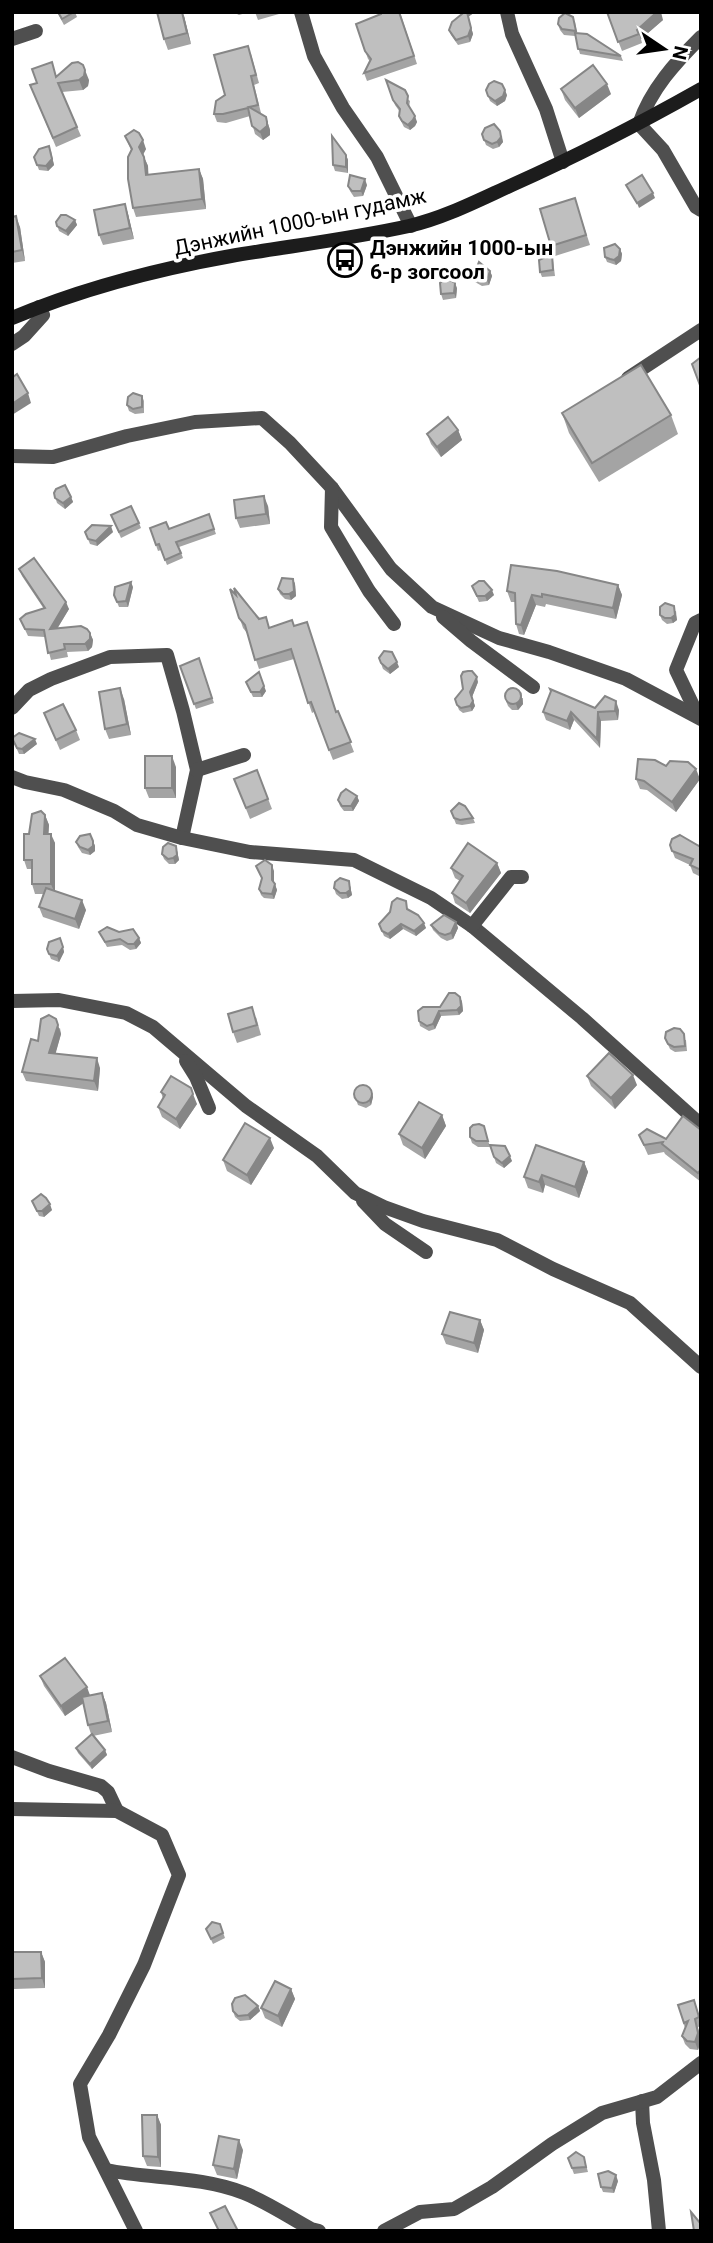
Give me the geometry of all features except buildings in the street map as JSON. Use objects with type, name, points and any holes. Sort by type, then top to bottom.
[{"type":"main road","name":"Дэнжийн 1000-ын гудамж","points":[[12,317],[146,276],[227,257],[411,226],[462,208],[563,162],[701,89]]},
{"type":"street","points":[[301,12],[314,56],[343,108],[377,157],[411,226]]},
{"type":"street","points":[[507,12],[512,34],[546,109],[563,162]]},
{"type":"street","points":[[12,39],[36,31]]},
{"type":"street","points":[[701,37],[673,64],[644,107],[639,124],[663,150],[696,207],[701,210]]},
{"type":"street","points":[[12,344],[24,337],[43,315],[38,307]]},
{"type":"street","points":[[613,388],[701,330]]},
{"type":"street","points":[[12,456],[53,457],[127,436],[195,422],[262,418],[290,443],[331,488],[391,569],[471,641],[533,687]]},
{"type":"street","points":[[331,488],[331,527],[369,592],[394,624]]},
{"type":"street","points":[[432,607],[499,638],[626,679],[699,717]]},
{"type":"street","points":[[699,618],[676,670],[699,717]]},
{"type":"street","points":[[12,708],[29,690],[110,657],[166,655],[197,770],[182,838]]},
{"type":"street","points":[[197,770],[244,755]]},
{"type":"street","points":[[12,777],[64,790],[114,811],[138,825],[182,838],[250,852],[354,860],[431,898],[472,926],[582,1018],[701,1125]]},
{"type":"street","points":[[472,926],[511,877],[522,877]]},
{"type":"street","points":[[12,1002],[59,1000],[126,1013],[153,1027],[246,1107],[317,1156],[385,1224],[426,1252]]},
{"type":"street","points":[[178,1048],[196,1077],[209,1108]]},
{"type":"street","points":[[355,1193],[423,1221],[497,1240],[552,1269],[630,1303],[701,1367]]},
{"type":"street","points":[[12,1757],[101,1786],[108,1792],[117,1811]]},
{"type":"street","points":[[12,1809],[117,1811],[162,1835],[179,1875],[144,1965],[80,2084],[89,2137],[136,2231]]},
{"type":"street","points":[[384,2231],[419,2212],[453,2208],[492,2187],[552,2144],[602,2113],[657,2097],[701,2063]]},
{"type":"street","points":[[642,2101],[659,2231]]},
{"type":"street","points":[[106,2170],[142,2177],[183,2178],[244,2193],[319,2231]]},
{"type":"place","name":"Дэнжийн 1000-ын 6-р зогсоол","points":[[345,260]]}]
